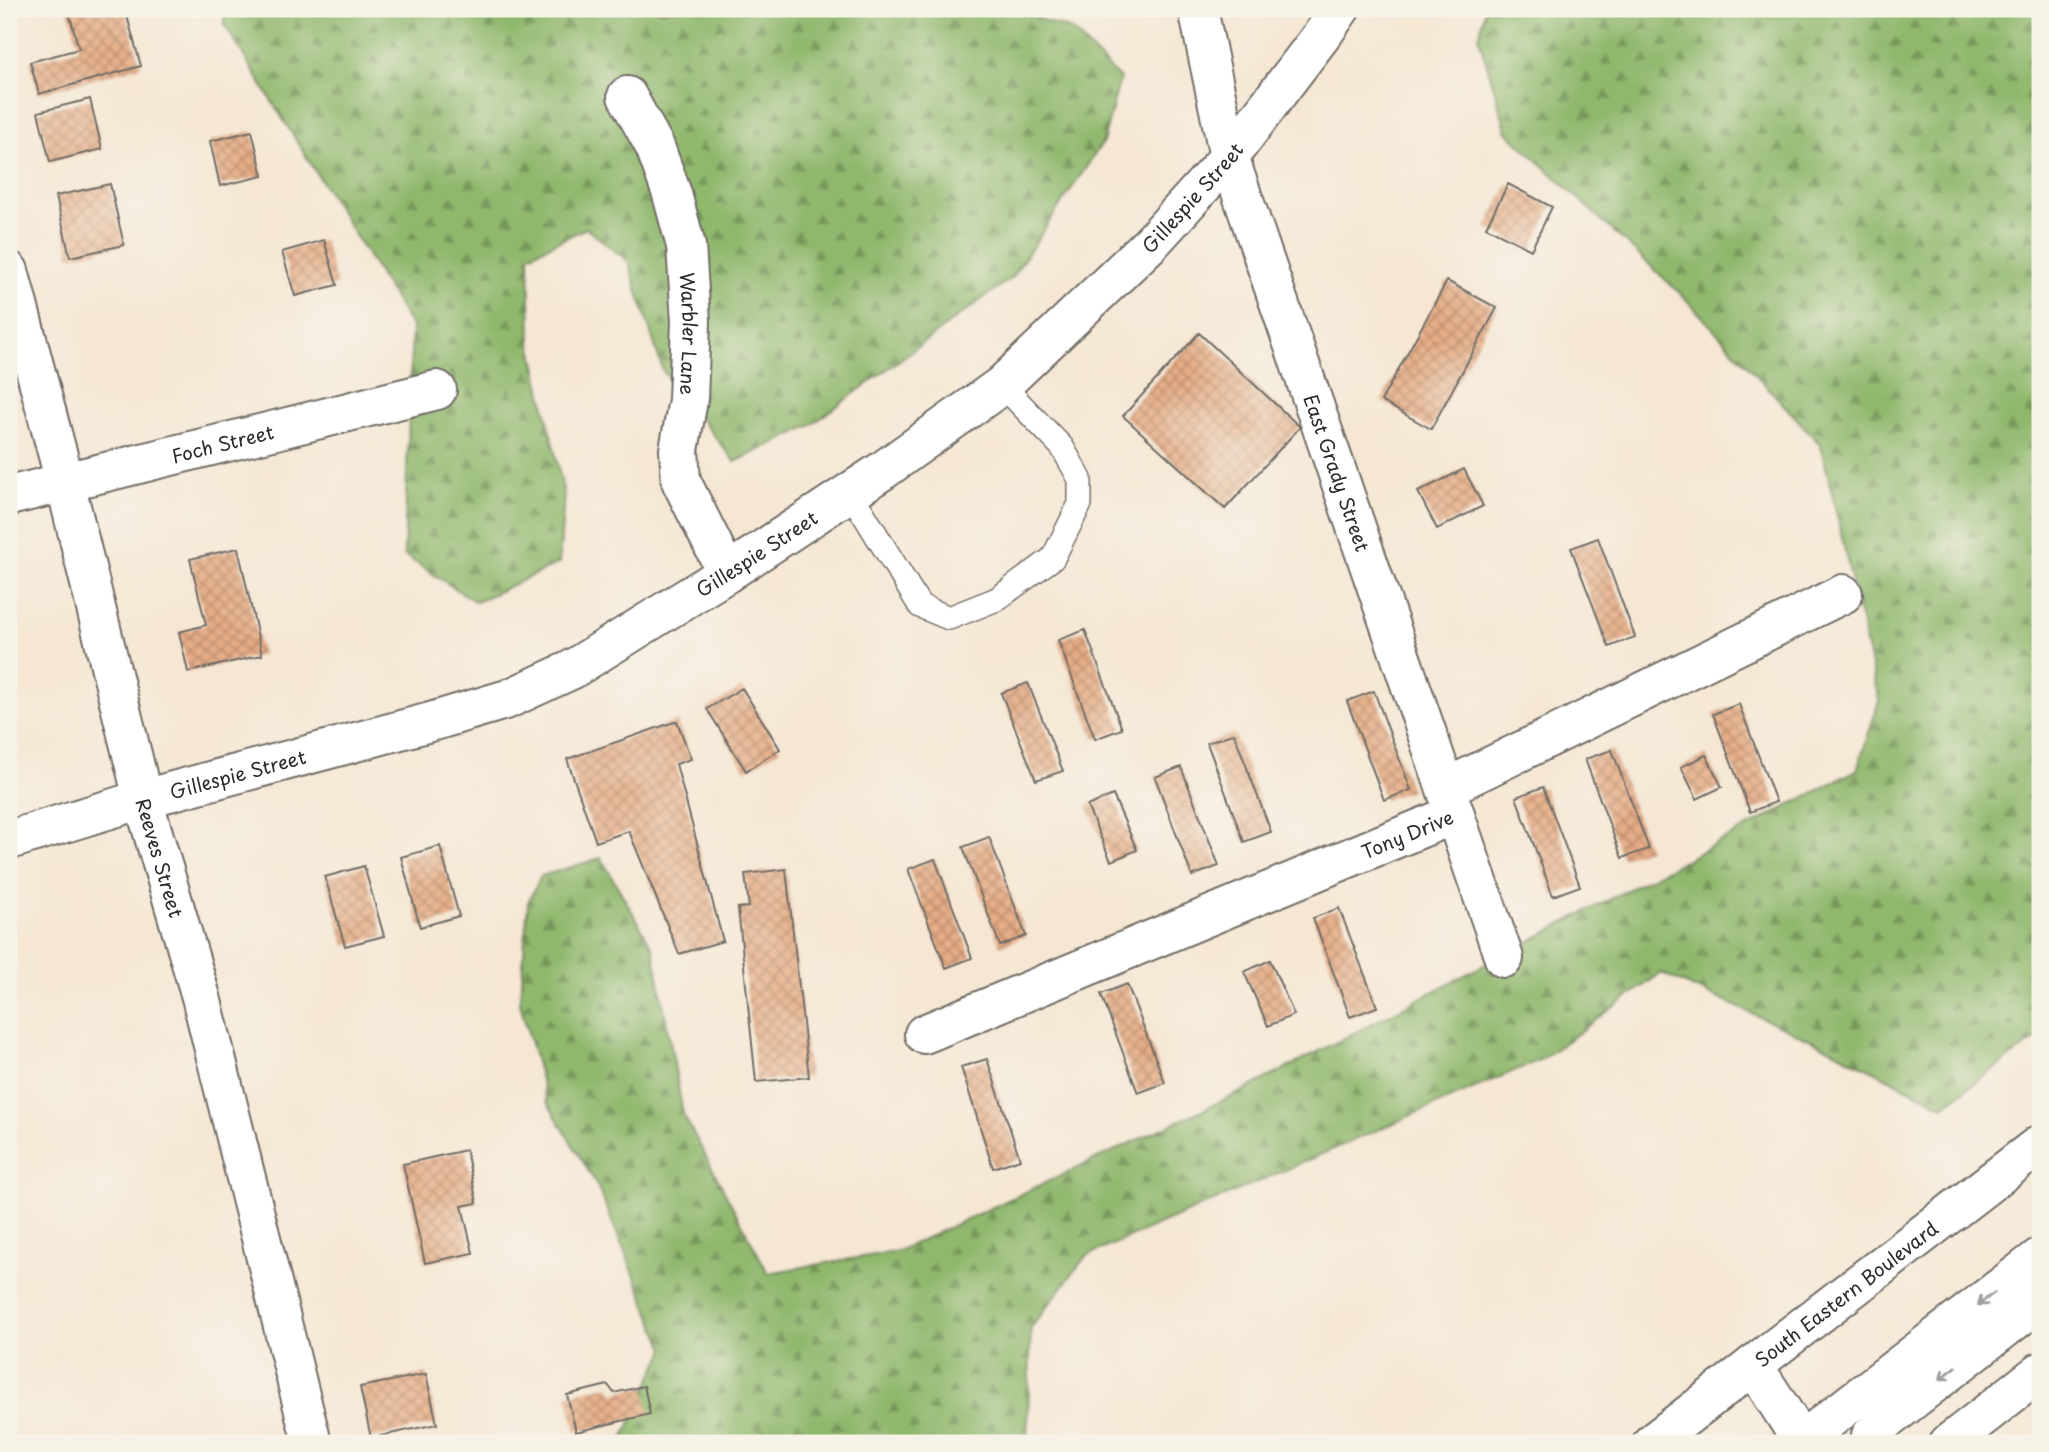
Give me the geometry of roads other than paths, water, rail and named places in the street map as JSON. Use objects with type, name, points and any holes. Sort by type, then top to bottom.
[{"type":"main road","name":"East Grady Street","points":[[1198,9],[1229,157],[1504,958]]},
{"type":"main road","name":"Gillespie Street","points":[[9,840],[143,799],[434,721],[508,698],[571,670],[727,573],[850,492],[1002,385],[1151,243],[1229,157],[1340,9]]},
{"type":"main road","name":"Warbler Lane","points":[[627,96],[654,148],[672,194],[686,246],[691,321],[688,400],[679,450],[681,481],[727,573]]},
{"type":"main road","name":"Reeves Street","points":[[9,271],[65,482],[143,799],[201,997],[312,1443]]},
{"type":"main road","name":"Foch Street","points":[[9,496],[437,390]]},
{"type":"main road","name":"Tony Drive","points":[[925,1034],[1450,801],[1843,594]]},
{"type":"main road","name":"South Eastern Boulevard","points":[[1652,1443],[2040,1144]]},
{"type":"main road","points":[[1753,1365],[1801,1443],[2040,1257]]},
{"type":"main road","points":[[1872,1443],[1871,1436],[1887,1420],[2040,1301]]},
{"type":"main road","points":[[1948,1443],[2040,1373]]},
{"type":"lane","points":[[850,492],[920,606],[949,618],[997,599],[1053,558],[1080,504],[1080,479],[1062,447],[1002,385]]}]
